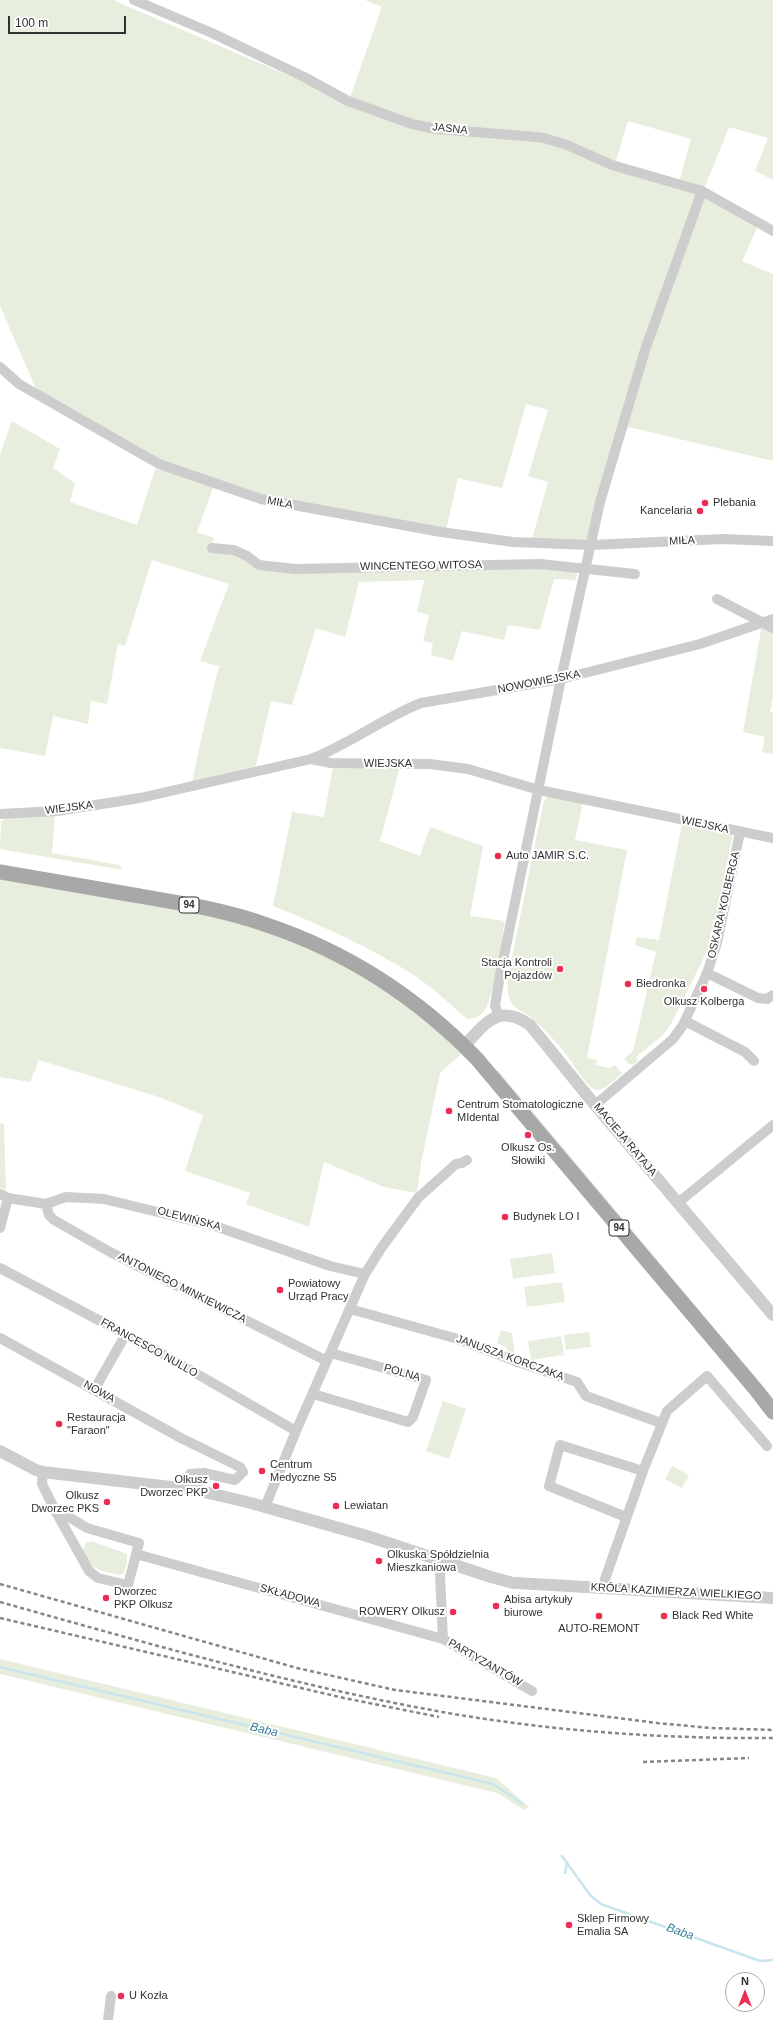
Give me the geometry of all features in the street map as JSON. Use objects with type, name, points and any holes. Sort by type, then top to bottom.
[{"type":"main road","name":"94","points":[[0,872],[166,900],[214,910],[267,925],[317,944],[368,971],[428,1012],[464,1046],[513,1101],[773,1412]]},
{"type":"street","name":"JASNA","points":[[134,0],[212,33],[300,74],[348,101],[412,124],[436,129],[544,138],[567,145],[612,164],[702,191],[773,231]]},
{"type":"street","points":[[464,1046],[490,1019],[499,1015],[495,1006],[500,974],[561,680],[600,502],[644,350],[702,191]]},
{"type":"street","name":"MIŁA","points":[[0,367],[19,384],[153,461],[261,499],[489,539],[591,545],[723,539],[773,541]]},
{"type":"street","name":"WINCENTEGO WITOSA","points":[[212,548],[234,550],[247,556],[259,565],[294,569],[540,564],[635,574]]},
{"type":"street","points":[[717,599],[773,628]]},
{"type":"street","name":"NOWOWIEJSKA","points":[[311,759],[344,745],[404,710],[421,703],[561,680],[700,644],[773,619]]},
{"type":"street","name":"WIEJSKA","points":[[0,814],[56,811],[140,798],[311,759],[331,763],[437,765],[468,769],[539,790],[773,838]]},
{"type":"street","name":"OSKARA KOLBERGA","points":[[595,1104],[674,1039],[684,1021],[707,973],[717,943],[740,832]]},
{"type":"street","points":[[707,973],[758,998],[767,999],[773,995]]},
{"type":"street","name":"MACIEJA RATAJA","points":[[499,1015],[516,1017],[530,1025],[773,1315]]},
{"type":"street","points":[[684,1021],[745,1052],[754,1061]]},
{"type":"street","points":[[678,1202],[773,1125]]},
{"type":"street","points":[[265,1506],[296,1431],[365,1274],[382,1246],[418,1198],[456,1164],[462,1163],[466,1160]]},
{"type":"street","points":[[0,1228],[4,1196]]},
{"type":"street","name":"OLEWIŃSKA","points":[[4,1196],[46,1204],[59,1198],[90,1197],[138,1206],[215,1226],[330,1266],[365,1274]]},
{"type":"street","name":"ANTONIEGO MINKIEWICZA","points":[[46,1204],[49,1215],[54,1220],[110,1252],[329,1357]]},
{"type":"street","name":"FRANCESCO NULLO","points":[[0,1268],[126,1334],[296,1431]]},
{"type":"street","name":"JANUSZA KORCZAKA","points":[[350,1309],[458,1339],[518,1362],[577,1382],[586,1396],[661,1423]]},
{"type":"street","points":[[94,1390],[126,1334]]},
{"type":"street","name":"NOWA","points":[[0,1338],[181,1438],[240,1467],[243,1472],[235,1480],[204,1473],[190,1474]]},
{"type":"street","name":"POLNA","points":[[313,1394],[408,1422],[413,1417],[426,1380],[329,1357]]},
{"type":"street","points":[[604,1588],[605,1580],[626,1517],[661,1423],[667,1411],[707,1376],[767,1446]]},
{"type":"street","points":[[626,1517],[549,1486],[560,1445],[642,1471]]},
{"type":"street","name":"KRÓLA KAZIMIERZA WIELKIEGO","points":[[0,1451],[29,1467],[43,1472],[196,1490],[265,1506],[367,1536],[441,1561],[515,1583],[773,1598]]},
{"type":"street","points":[[43,1472],[42,1484],[56,1512],[84,1565],[98,1578],[128,1585],[139,1543],[87,1528],[64,1514],[56,1512]]},
{"type":"street","name":"SKŁADOWA","points":[[136,1554],[443,1639]]},
{"type":"street","name":"PARTYZANTÓW","points":[[441,1561],[440,1576],[443,1639],[532,1691]]},
{"type":"street","points":[[108,2020],[111,1996]]},
{"type":"green space","points":[[0,0],[113,0],[322,90],[407,124],[537,139],[688,188],[758,226],[742,261],[773,274],[773,461],[624,426],[593,541],[532,539],[548,482],[528,476],[548,410],[526,404],[502,488],[458,478],[446,530],[264,495],[156,459],[40,398],[0,306]]},
{"type":"green space","points":[[365,0],[773,0],[773,180],[755,171],[768,138],[729,127],[704,189],[679,182],[691,139],[628,121],[615,164],[567,141],[414,122],[349,100],[382,7]]},
{"type":"green space","points":[[12,421],[60,449],[53,468],[75,483],[70,502],[137,525],[155,469],[214,485],[197,532],[214,538],[210,551],[233,554],[261,570],[514,566],[571,570],[577,574],[575,580],[554,579],[540,630],[508,625],[504,640],[462,631],[453,661],[431,655],[433,643],[423,641],[429,615],[417,612],[424,580],[359,582],[345,637],[316,628],[292,705],[271,701],[256,766],[192,783],[219,666],[200,661],[229,584],[152,560],[125,646],[118,644],[107,704],[91,701],[88,724],[53,716],[45,756],[0,748],[0,454]]},
{"type":"green space","points":[[762,625],[773,631],[773,698],[770,712],[773,713],[773,754],[762,752],[765,737],[743,732]]},
{"type":"green space","points":[[333,766],[400,767],[380,841],[420,856],[430,827],[483,846],[470,916],[505,921],[491,995],[483,1012],[478,1016],[467,1019],[418,978],[401,967],[365,947],[310,921],[273,906],[292,812],[324,817]]},
{"type":"green space","points":[[549,796],[583,802],[575,840],[627,850],[587,1058],[597,1060],[596,1065],[609,1068],[615,1065],[622,1073],[610,1084],[599,1090],[596,1090],[588,1084],[561,1048],[542,1027],[513,1005],[508,991],[508,976],[544,800]]},
{"type":"green space","points":[[55,815],[52,853],[119,865],[123,870],[0,849],[1,821],[10,817]]},
{"type":"green space","points":[[682,824],[733,832],[712,941],[672,1022],[663,1035],[636,1057],[638,1060],[633,1065],[629,1064],[624,1059],[633,1051],[656,952],[635,945],[637,937],[659,940]]},
{"type":"green space","points":[[0,877],[211,913],[315,947],[372,978],[421,1015],[461,1054],[440,1073],[421,1163],[417,1193],[384,1187],[324,1162],[309,1227],[246,1204],[250,1193],[185,1171],[203,1115],[159,1097],[39,1060],[30,1082],[0,1077]]},
{"type":"green space","points":[[498,1070],[773,1398],[773,1404],[496,1072]]},
{"type":"green space","points":[[0,1123],[4,1124],[6,1190],[0,1188]]},
{"type":"green space","points":[[552,1253],[555,1273],[513,1279],[510,1259]]},
{"type":"green space","points":[[562,1282],[565,1302],[527,1307],[524,1287]]},
{"type":"green space","points":[[501,1330],[512,1333],[515,1356],[508,1354],[506,1347],[497,1343]]},
{"type":"green space","points":[[589,1332],[591,1347],[566,1350],[564,1335]]},
{"type":"green space","points":[[561,1336],[564,1355],[531,1360],[528,1341]]},
{"type":"green space","points":[[443,1401],[466,1409],[449,1459],[426,1451]]},
{"type":"green space","points":[[672,1466],[689,1475],[682,1488],[665,1479]]},
{"type":"green space","points":[[91,1541],[127,1554],[127,1562],[124,1573],[120,1575],[102,1571],[88,1562],[83,1550],[86,1543]]},
{"type":"green space","points":[[0,1659],[496,1778],[529,1807],[524,1810],[497,1793],[0,1674]]},
{"type":"waterway","name":"Baba","points":[[0,1667],[493,1784],[523,1804]]},
{"type":"waterway","name":"Baba","points":[[562,1856],[590,1895],[601,1904],[760,1961],[773,1960]]},
{"type":"waterway","name":"Baba","points":[[565,1873],[567,1863]]},
{"type":"railway","points":[[0,1584],[297,1668],[395,1690],[657,1723],[711,1728],[773,1730]]},
{"type":"railway","points":[[0,1602],[164,1648],[275,1676],[442,1712],[483,1719],[565,1729],[690,1737],[773,1738]]},
{"type":"railway","points":[[0,1618],[344,1698],[439,1717]]},
{"type":"railway","points":[[643,1762],[749,1758]]},
{"type":"place","name":"Plebania","points":[[705,503]]},
{"type":"place","name":"Kancelaria","points":[[700,511]]},
{"type":"place","name":"Auto JAMIR S.C.","points":[[498,856]]},
{"type":"place","name":"Stacja Kontroli Pojazdów","points":[[560,969]]},
{"type":"place","name":"Biedronka","points":[[628,984]]},
{"type":"place","name":"Olkusz Kolberga","points":[[704,989]]},
{"type":"place","name":"Centrum Stomatologiczne MIdental","points":[[449,1111]]},
{"type":"place","name":"Olkusz Os. Słowiki","points":[[528,1135]]},
{"type":"place","name":"Budynek LO I","points":[[505,1217]]},
{"type":"place","name":"Powiatowy Urząd Pracy","points":[[280,1290]]},
{"type":"place","name":"Restauracja \"Faraon\"","points":[[59,1424]]},
{"type":"place","name":"Centrum Medyczne S5","points":[[262,1471]]},
{"type":"place","name":"Olkusz Dworzec PKP","points":[[216,1486]]},
{"type":"place","name":"Olkusz Dworzec PKS","points":[[107,1502]]},
{"type":"place","name":"Lewiatan","points":[[336,1506]]},
{"type":"place","name":"Olkuska Spółdzielnia Mieszkaniowa","points":[[379,1561]]},
{"type":"place","name":"Dworzec PKP Olkusz","points":[[106,1598]]},
{"type":"place","name":"Abisa artykuły biurowe","points":[[496,1606]]},
{"type":"place","name":"ROWERY Olkusz","points":[[453,1612]]},
{"type":"place","name":"AUTO-REMONT","points":[[599,1616]]},
{"type":"place","name":"Black Red White","points":[[664,1616]]},
{"type":"place","name":"Sklep Firmowy Emalia SA","points":[[569,1925]]},
{"type":"place","name":"U Kozła","points":[[121,1996]]}]
